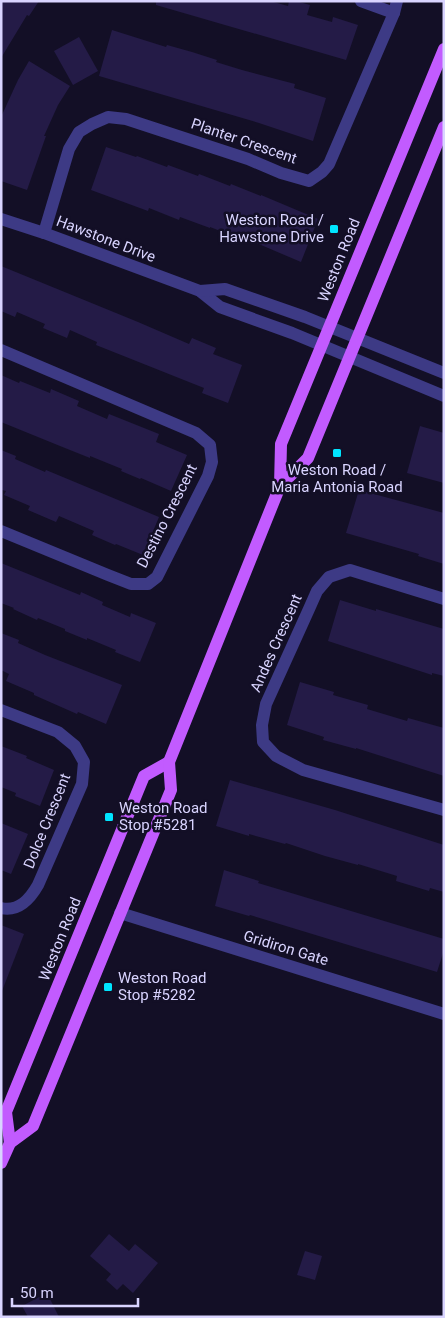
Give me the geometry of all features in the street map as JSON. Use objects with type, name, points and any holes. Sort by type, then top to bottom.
[{"type":"main road","name":"Weston Road","points":[[1,1163],[10,1143],[33,1126],[171,790],[170,762],[280,486],[281,444],[444,49]]},
{"type":"main road","name":"Weston Road","points":[[280,486],[308,458],[444,127]]},
{"type":"main road","name":"Weston Road","points":[[10,1143],[6,1112],[144,776],[170,762]]},
{"type":"street","points":[[361,1],[396,7]]},
{"type":"street","name":"Planter Crescent","points":[[44,233],[69,149],[79,132],[108,117],[126,119],[309,181],[322,172],[329,164],[396,7]]},
{"type":"street","name":"Hawstone Drive","points":[[1,219],[200,291],[220,308],[292,333],[444,396]]},
{"type":"street","name":"Hawstone Drive","points":[[200,291],[225,289],[329,327],[444,373]]},
{"type":"street","name":"Destino Crescent","points":[[1,350],[196,433],[210,445],[212,462],[208,476],[157,577],[148,584],[131,584],[1,530]]},
{"type":"street","name":"Andes Crescent","points":[[444,599],[350,570],[329,577],[317,591],[266,704],[262,725],[264,742],[276,756],[303,770],[444,810]]},
{"type":"street","name":"Dolce Crescent","points":[[1,710],[58,732],[75,746],[84,762],[82,784],[38,885],[31,897],[20,906],[1,908]]},
{"type":"street","name":"Gridiron Gate","points":[[120,914],[444,1014]]},
{"type":"building","points":[[1,1],[39,1],[29,16],[27,15],[1,58]]},
{"type":"building","points":[[156,1],[270,1],[288,6],[289,1],[296,1],[310,5],[307,15],[332,22],[333,17],[358,25],[346,60],[156,5]]},
{"type":"building","points":[[112,30],[166,47],[167,45],[192,52],[242,70],[295,84],[294,88],[326,98],[313,141],[259,123],[99,76]]},
{"type":"building","points":[[79,37],[98,71],[73,85],[54,51]]},
{"type":"building","points":[[29,61],[70,86],[58,105],[44,136],[46,136],[27,190],[1,181],[1,117]]},
{"type":"building","points":[[106,147],[198,176],[199,174],[230,186],[231,184],[318,219],[301,262],[242,237],[241,239],[180,217],[179,220],[149,208],[148,211],[91,190]]},
{"type":"building","points":[[1,266],[189,344],[192,338],[216,348],[213,354],[242,365],[228,403],[202,393],[204,388],[96,345],[97,342],[70,330],[67,338],[43,328],[45,324],[17,312],[15,317],[1,311]]},
{"type":"building","points":[[1,375],[50,393],[51,389],[79,401],[77,406],[107,419],[109,414],[159,434],[156,442],[187,455],[171,491],[90,456],[90,458],[1,422]]},
{"type":"building","points":[[420,426],[444,433],[444,483],[407,473]]},
{"type":"building","points":[[1,450],[16,456],[15,459],[45,472],[46,470],[159,517],[143,555],[92,535],[94,531],[59,516],[56,522],[28,510],[30,506],[4,495],[6,491],[1,491]]},
{"type":"building","points":[[359,490],[444,513],[444,564],[418,556],[419,554],[346,533]]},
{"type":"building","points":[[1,563],[80,595],[81,592],[103,602],[102,605],[130,617],[131,613],[156,623],[140,662],[115,652],[116,650],[65,631],[65,629],[38,618],[37,620],[1,603]]},
{"type":"building","points":[[340,600],[444,629],[444,676],[432,673],[432,675],[328,641]]},
{"type":"building","points":[[1,633],[19,640],[18,643],[45,655],[122,685],[106,724],[78,712],[77,714],[6,681],[9,674],[1,670]]},
{"type":"building","points":[[300,682],[334,692],[333,695],[368,705],[367,709],[407,721],[408,718],[444,728],[444,776],[356,748],[323,740],[324,737],[287,725]]},
{"type":"building","points":[[1,746],[27,756],[26,758],[54,770],[40,806],[15,796],[16,793],[1,787]]},
{"type":"building","points":[[230,780],[335,810],[444,845],[444,892],[430,888],[429,891],[396,881],[397,876],[358,864],[325,856],[286,843],[249,834],[249,836],[216,826]]},
{"type":"building","points":[[1,823],[28,834],[11,874],[1,870]]},
{"type":"building","points":[[224,870],[259,881],[258,883],[444,939],[444,950],[437,972],[215,906]]},
{"type":"building","points":[[1,925],[24,934],[2,991],[1,990]]},
{"type":"building","points":[[109,1234],[129,1251],[135,1244],[158,1263],[133,1293],[123,1284],[117,1290],[106,1280],[111,1274],[90,1256]]},
{"type":"building","points":[[305,1251],[322,1256],[315,1280],[297,1275]]},
{"type":"building","points":[[47,1293],[59,1317],[28,1317],[22,1306]]},
{"type":"place","name":"Weston Road / Hawstone Drive","points":[[334,229]]},
{"type":"place","name":"Weston Road / Maria Antonia Road","points":[[337,453]]},
{"type":"place","name":"Weston Road Stop #5281","points":[[109,817]]},
{"type":"place","name":"Weston Road Stop #5282","points":[[108,987]]}]
